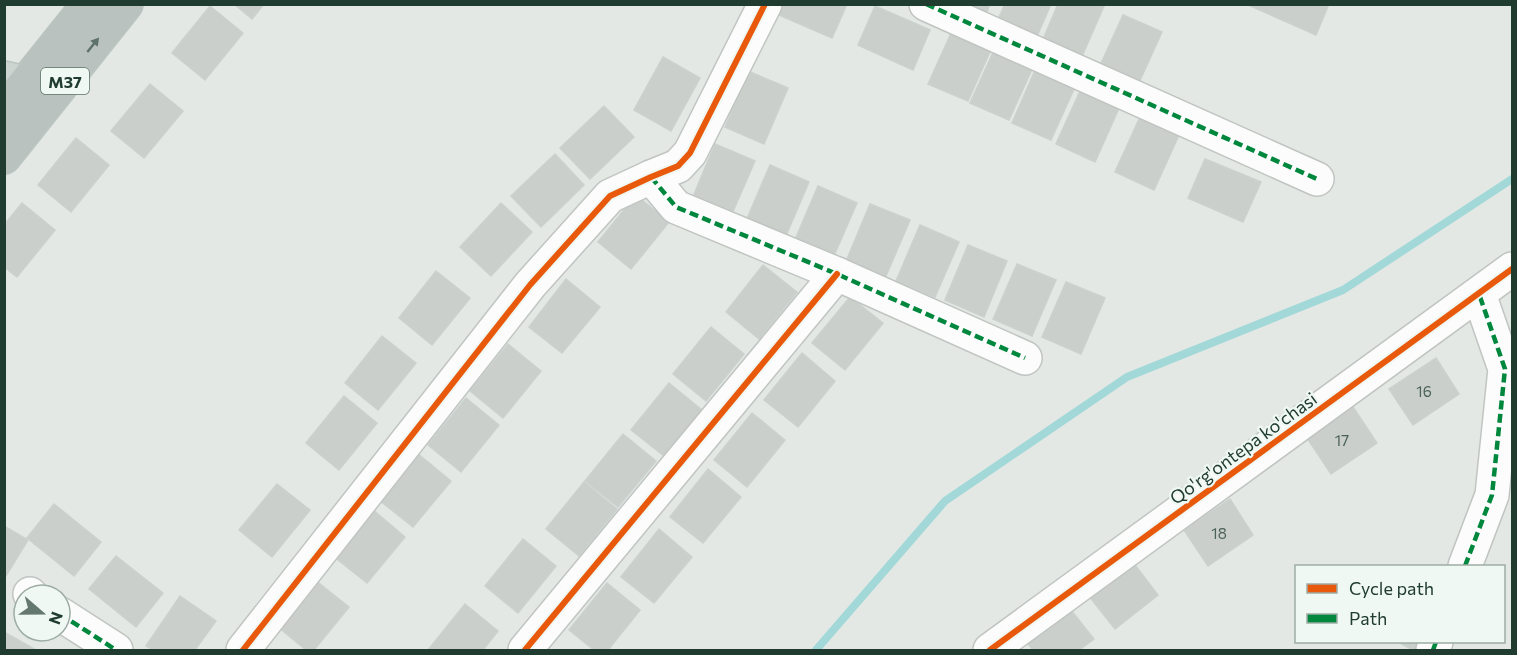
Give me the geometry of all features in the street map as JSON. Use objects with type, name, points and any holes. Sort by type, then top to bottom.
[{"type":"highway","name":"M37","points":[[4,110],[26,87],[89,4]]},
{"type":"highway","name":"M37","points":[[4,157],[26,87],[126,4]]},
{"type":"street","points":[[243,651],[530,285],[610,196],[678,166],[690,153],[765,4]]},
{"type":"street","points":[[926,4],[1317,179]]},
{"type":"street","points":[[651,177],[676,207],[837,274],[1025,358]]},
{"type":"street","name":"Qo'rg'ontepa ko'chasi","points":[[990,651],[1512,269]]},
{"type":"street","points":[[525,651],[837,274]]},
{"type":"street","points":[[1466,565],[1492,495],[1505,369],[1479,294]]},
{"type":"street","points":[[72,622],[116,651]]},
{"type":"building","points":[[234,4],[264,4],[252,19]]},
{"type":"building","points":[[781,4],[847,4],[832,38],[777,14]]},
{"type":"building","points":[[950,4],[990,4],[984,19]]},
{"type":"building","points":[[1005,4],[1051,4],[1035,41],[996,24]]},
{"type":"building","points":[[1058,4],[1101,4],[1104,6],[1080,61],[1041,44]]},
{"type":"building","points":[[1246,4],[1329,4],[1316,35]]},
{"type":"building","points":[[210,6],[243,33],[205,80],[172,53]]},
{"type":"building","points":[[875,6],[930,30],[913,70],[858,45]]},
{"type":"building","points":[[1123,15],[1162,32],[1137,87],[1098,70]]},
{"type":"building","points":[[953,29],[992,47],[968,101],[928,84]]},
{"type":"building","points":[[995,48],[1034,65],[1009,120],[970,103]]},
{"type":"building","points":[[663,57],[700,78],[671,131],[634,110]]},
{"type":"building","points":[[1036,68],[1076,85],[1051,140],[1012,123]]},
{"type":"building","points":[[748,71],[788,88],[764,144],[725,127]]},
{"type":"building","points":[[150,84],[183,111],[144,158],[111,131]]},
{"type":"building","points":[[1081,89],[1120,106],[1095,162],[1056,144]]},
{"type":"building","points":[[604,106],[634,137],[590,179],[560,148]]},
{"type":"building","points":[[1140,117],[1179,135],[1154,190],[1115,172]]},
{"type":"building","points":[[76,138],[109,165],[71,212],[38,185]]},
{"type":"building","points":[[715,144],[755,161],[731,216],[692,199]]},
{"type":"building","points":[[555,154],[584,185],[541,227],[511,196]]},
{"type":"building","points":[[1205,159],[1261,182],[1243,222],[1188,198]]},
{"type":"building","points":[[770,165],[809,182],[785,238],[746,221]]},
{"type":"building","points":[[818,186],[857,203],[833,258],[794,242]]},
{"type":"building","points":[[636,195],[669,222],[631,269],[598,242]]},
{"type":"building","points":[[22,203],[55,230],[17,277],[4,267],[4,225]]},
{"type":"building","points":[[501,203],[532,232],[491,276],[460,247]]},
{"type":"building","points":[[870,204],[910,220],[886,276],[847,259]]},
{"type":"building","points":[[920,225],[959,242],[935,297],[896,281]]},
{"type":"building","points":[[968,245],[1007,261],[984,317],[945,300]]},
{"type":"building","points":[[1017,264],[1056,280],[1032,336],[993,319]]},
{"type":"building","points":[[763,265],[797,292],[759,339],[726,312]]},
{"type":"building","points":[[436,271],[470,298],[432,345],[399,318]]},
{"type":"building","points":[[566,279],[600,307],[562,353],[529,327]]},
{"type":"building","points":[[1066,282],[1105,298],[1081,354],[1042,337]]},
{"type":"building","points":[[850,297],[883,323],[845,370],[812,343]]},
{"type":"building","points":[[711,327],[744,354],[706,401],[673,374]]},
{"type":"building","points":[[382,336],[416,363],[378,410],[345,383]]},
{"type":"building","points":[[508,344],[541,371],[503,418],[470,391]]},
{"type":"building","points":[[802,353],[835,381],[798,427],[764,400]]},
{"type":"building","points":[[1436,358],[1459,394],[1413,425],[1389,389]]},
{"type":"building","points":[[669,383],[702,410],[664,456],[631,430]]},
{"type":"building","points":[[344,396],[377,423],[339,470],[306,443]]},
{"type":"building","points":[[466,398],[499,425],[461,472],[428,445]]},
{"type":"building","points":[[1353,407],[1377,443],[1331,474],[1307,438]]},
{"type":"building","points":[[752,413],[785,440],[747,487],[714,460]]},
{"type":"building","points":[[623,434],[656,461],[618,507],[585,481]]},
{"type":"building","points":[[417,453],[451,481],[413,527],[379,500]]},
{"type":"building","points":[[708,469],[741,497],[703,543],[670,517]]},
{"type":"building","points":[[584,482],[617,509],[579,556],[546,529]]},
{"type":"building","points":[[277,484],[310,510],[272,557],[239,530]]},
{"type":"building","points":[[1230,499],[1253,535],[1208,566],[1184,530]]},
{"type":"building","points":[[54,504],[101,542],[74,576],[27,538]]},
{"type":"building","points":[[372,509],[405,537],[367,583],[333,556]]},
{"type":"building","points":[[4,526],[28,540],[4,579]]},
{"type":"building","points":[[659,529],[692,557],[654,603],[621,577]]},
{"type":"building","points":[[523,539],[556,566],[518,613],[485,586]]},
{"type":"building","points":[[116,556],[163,593],[136,627],[89,589]]},
{"type":"building","points":[[1132,561],[1158,595],[1115,629],[1088,595]]},
{"type":"building","points":[[315,580],[349,607],[314,650],[306,650],[278,627]]},
{"type":"building","points":[[607,583],[640,610],[608,650],[594,650],[569,630]]},
{"type":"building","points":[[180,596],[216,621],[195,650],[153,650],[146,646]]},
{"type":"building","points":[[465,604],[498,631],[483,650],[428,650]]},
{"type":"building","points":[[1067,605],[1094,639],[1079,650],[1033,650],[1024,639]]},
{"type":"building","points":[[4,632],[12,636],[12,643],[24,643],[36,650],[4,650]]},
{"type":"building","points":[[1400,643],[1420,643],[1413,650]]},
{"type":"waterway","points":[[816,650],[945,501],[1127,377],[1343,290],[1512,179]]},
{"type":"marked path","points":[[926,4],[1317,179]]},
{"type":"marked path","points":[[651,177],[676,207],[837,274],[1025,358]]},
{"type":"marked path","points":[[1465,565],[1492,495],[1505,369],[1479,294]]},
{"type":"marked path","points":[[72,622],[116,650]]},
{"type":"marked path","points":[[1433,650],[1436,643]]},
{"type":"cycle path","points":[[243,650],[530,285],[610,196],[678,166],[690,153],[765,4]]},
{"type":"cycle path","points":[[990,650],[1512,269]]},
{"type":"cycle path","points":[[525,650],[837,274]]}]
